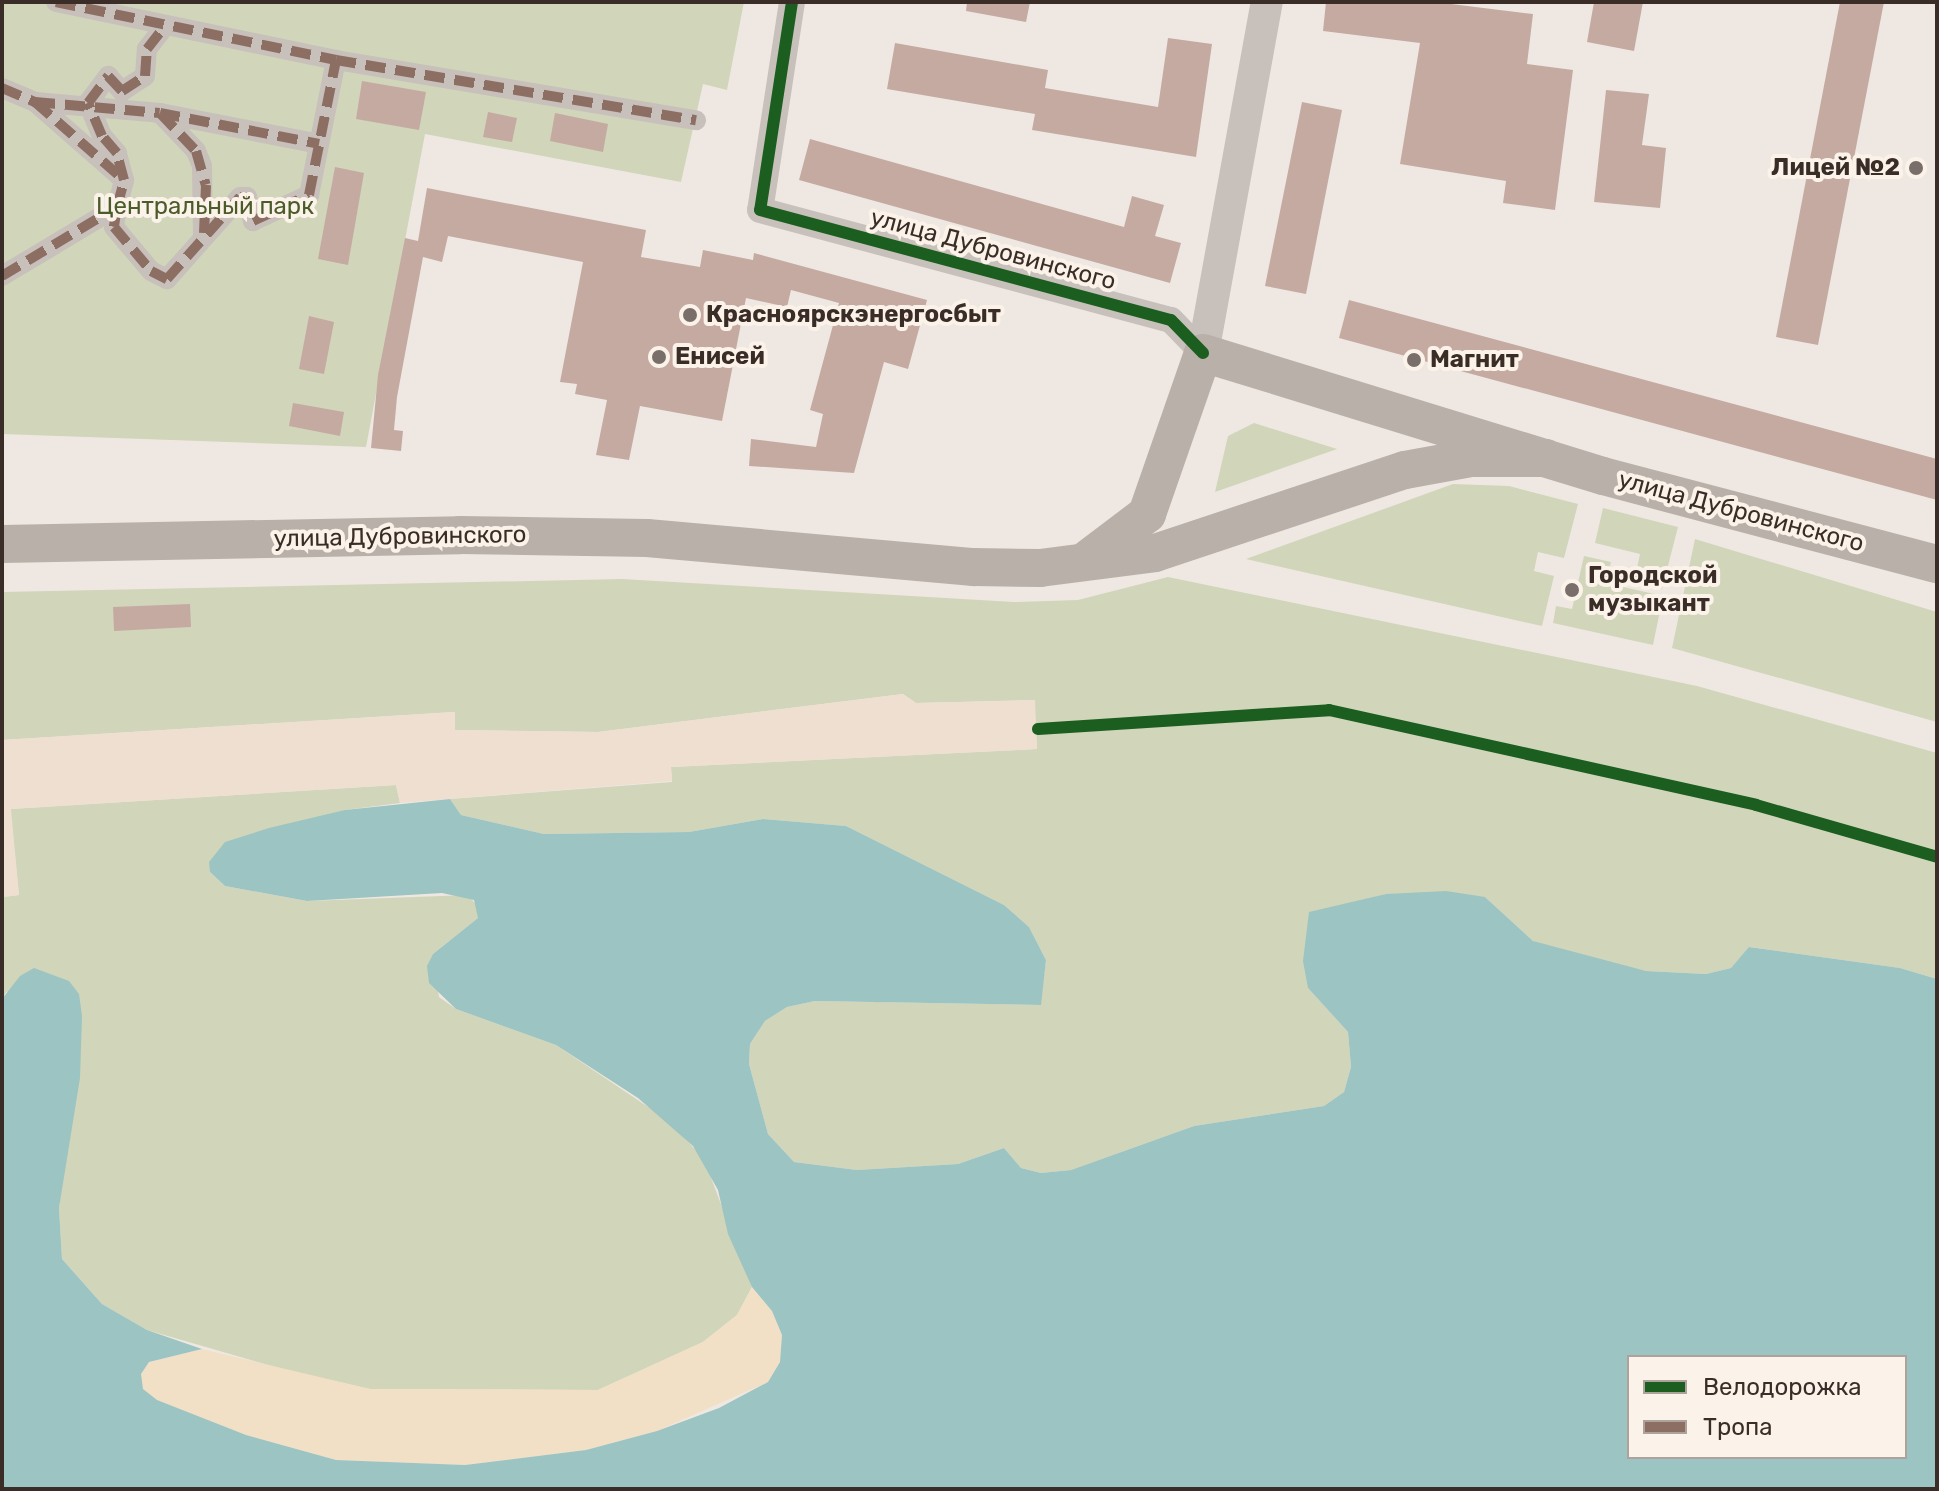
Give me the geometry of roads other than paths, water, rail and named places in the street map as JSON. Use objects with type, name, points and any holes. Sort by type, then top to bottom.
[{"type":"main road","name":"улица Дубровинского","points":[[1203,353],[1546,458],[1937,564]]},
{"type":"main road","points":[[1083,562],[1147,514],[1203,353]]},
{"type":"main road","name":"улица Дубровинского","points":[[2,544],[585,537],[974,567],[1083,562],[1155,553],[1405,470],[1471,458],[1546,458]]},
{"type":"street","points":[[56,2],[336,60],[696,120]]},
{"type":"street","name":"улица Дубровинского","points":[[792,2],[760,210],[1171,320],[1203,353]]},
{"type":"street","points":[[1203,353],[1267,2]]},
{"type":"street","points":[[88,103],[108,76],[122,91],[145,76],[147,49],[165,26]]},
{"type":"street","points":[[88,103],[102,136],[117,153],[124,180],[114,227],[151,271],[167,279],[240,197],[247,197],[253,221],[309,195],[336,60]]},
{"type":"street","points":[[2,88],[35,102],[124,180]]},
{"type":"street","points":[[35,102],[88,103],[160,113],[319,144]]},
{"type":"street","points":[[160,113],[196,151],[206,185],[203,236]]},
{"type":"street","points":[[2,276],[117,207]]},
{"type":"water","points":[[450,799],[461,815],[544,834],[689,832],[763,819],[846,826],[1004,905],[1029,927],[1046,960],[1041,1005],[815,1001],[787,1007],[765,1021],[750,1044],[749,1064],[768,1134],[794,1162],[857,1170],[958,1164],[1004,1148],[1021,1168],[1041,1173],[1071,1170],[1194,1126],[1324,1106],[1344,1092],[1351,1067],[1348,1032],[1308,988],[1303,961],[1309,912],[1386,894],[1446,891],[1485,897],[1533,941],[1646,971],[1706,974],[1731,968],[1749,947],[1900,968],[1937,979],[1937,1489],[2,1489],[2,999],[20,976],[34,968],[69,981],[79,994],[82,1016],[80,1078],[59,1208],[62,1259],[102,1304],[147,1330],[202,1349],[149,1362],[141,1374],[143,1389],[157,1400],[246,1435],[336,1460],[465,1465],[586,1450],[657,1431],[719,1408],[768,1382],[780,1362],[782,1335],[772,1311],[752,1287],[728,1234],[718,1190],[693,1146],[638,1098],[556,1045],[456,1009],[429,983],[427,966],[433,954],[478,918],[474,900],[442,893],[307,901],[225,886],[210,872],[209,862],[225,842],[345,810]]},
{"type":"place","name":"Лицей №2","points":[[1916,168]]},
{"type":"place","name":"Красноярскэнергосбыт","points":[[690,315]]},
{"type":"place","name":"Енисей","points":[[659,357]]},
{"type":"place","name":"Магнит","points":[[1414,360]]},
{"type":"place","name":"Городской музыкант","points":[[1572,590]]},
{"type":"park label","name":"Центральный парк","points":[[205,207]]}]
